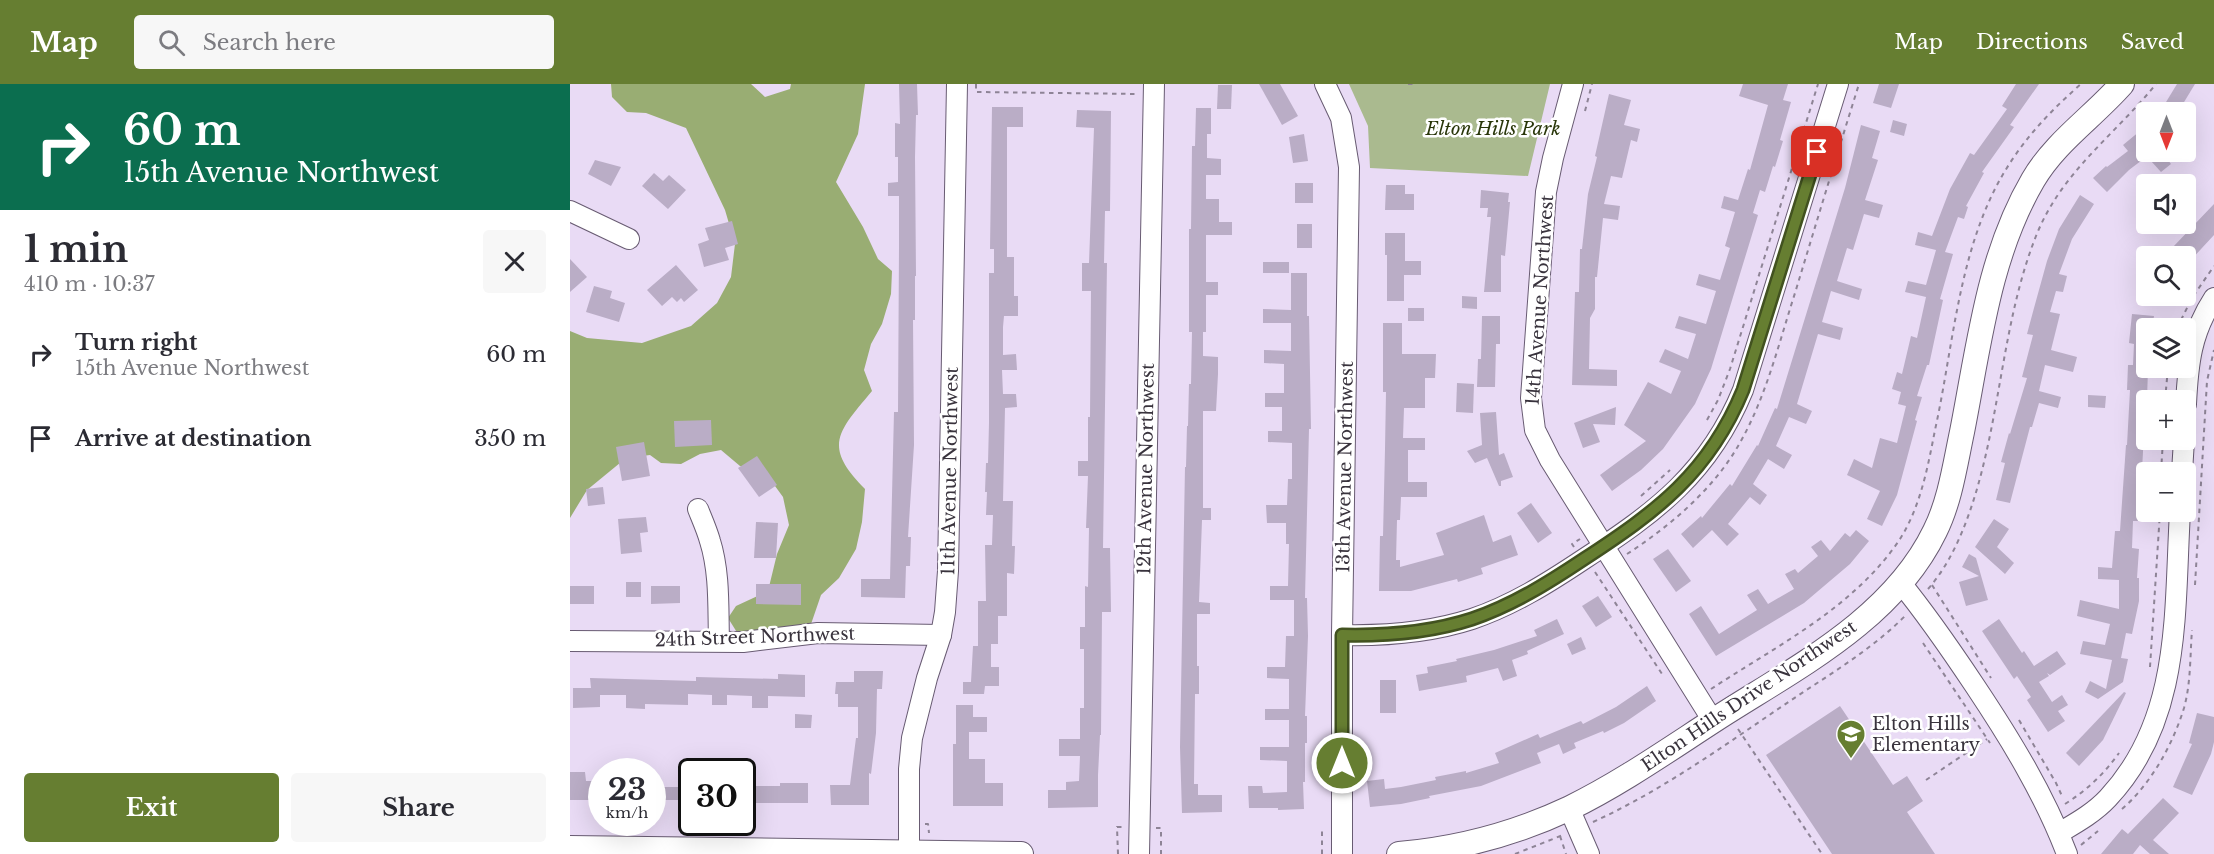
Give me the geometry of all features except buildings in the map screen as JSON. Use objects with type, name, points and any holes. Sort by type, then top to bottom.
[{"type":"main road","name":"Elton Hills Drive Northwest","points":[[1399,854],[1459,845],[1512,830],[1569,808],[1623,779],[1834,643],[1859,623],[1900,582],[1919,558],[1935,532],[1944,509],[1993,276],[2012,221],[2034,178],[2047,159],[2122,84]]},
{"type":"main road","points":[[570,848],[1021,854]]},
{"type":"street","name":"11th Avenue Northwest","points":[[909,853],[909,769],[912,738],[927,678],[941,635],[948,571],[957,84]]},
{"type":"street","name":"13th Avenue Northwest","points":[[1325,84],[1341,118],[1347,142],[1349,167],[1342,635],[1342,854]]},
{"type":"street","name":"14th Avenue Northwest","points":[[1573,84],[1546,192],[1532,413],[1535,430],[1546,453],[1713,721]]},
{"type":"street","points":[[1342,635],[1403,634],[1472,619],[1528,594],[1645,518],[1692,476],[1709,454],[1732,416],[1748,375],[1838,84]]},
{"type":"street","name":"12th Avenue Northwest","points":[[1139,854],[1154,89]]},
{"type":"street","points":[[570,211],[629,239]]},
{"type":"street","points":[[2187,390],[2191,348],[2198,326],[2214,298]]},
{"type":"street","points":[[698,509],[710,540],[714,559],[719,641]]},
{"type":"street","points":[[2059,833],[2107,800],[2133,764],[2155,724],[2162,702],[2171,655],[2179,522]]},
{"type":"street","points":[[1900,582],[1938,631],[2010,738],[2044,800],[2067,854]]},
{"type":"street","name":"24th Street Northwest","points":[[570,641],[743,642],[818,633],[941,635]]},
{"type":"street","points":[[1569,808],[1588,854]]},
{"type":"path","points":[[976,84],[976,92],[1154,89]]},
{"type":"path","points":[[1408,84],[1417,84]]},
{"type":"path","points":[[1583,118],[1592,84]]},
{"type":"path","points":[[1704,426],[1718,400],[1730,369],[1818,84]]},
{"type":"path","points":[[1713,687],[1832,611],[1893,549],[1907,525],[1920,494],[1939,414],[1966,271],[1979,229],[1994,193],[2013,158],[2057,105],[2081,84]]},
{"type":"path","points":[[1932,585],[1965,526],[1987,456],[2018,289],[2037,233],[2073,172],[2097,145],[2128,117],[2156,84]]},
{"type":"path","points":[[1641,496],[1671,469]]},
{"type":"path","points":[[2149,674],[2159,522]]},
{"type":"path","points":[[1597,574],[1665,678]]},
{"type":"path","points":[[1594,822],[1635,802],[1742,734],[1876,643],[1905,615]]},
{"type":"path","points":[[1918,634],[1994,749]]},
{"type":"path","points":[[1742,734],[1822,854]]},
{"type":"path","points":[[1926,780],[1988,739]]},
{"type":"path","points":[[2065,804],[2082,793],[2103,774],[2124,746]]},
{"type":"path","points":[[1117,827],[1118,854]]},
{"type":"path","points":[[1161,828],[1161,854]]},
{"type":"path","points":[[1322,830],[1322,854]]},
{"type":"path","points":[[1515,854],[1560,836],[1566,854]]},
{"type":"green space","points":[[611,84],[751,84],[765,97],[790,89],[791,84],[865,84],[858,134],[836,182],[863,227],[878,259],[892,271],[891,294],[882,324],[871,344],[864,370],[872,391],[851,418],[840,439],[839,450],[843,461],[865,489],[862,522],[856,549],[839,578],[821,595],[810,627],[743,642],[728,618],[736,606],[768,591],[777,554],[789,525],[783,497],[767,475],[740,466],[721,450],[700,454],[681,464],[661,463],[650,455],[626,458],[587,490],[570,518],[570,331],[587,338],[642,343],[691,326],[717,303],[731,277],[735,244],[725,210],[686,128],[646,113],[627,112],[612,97]]},
{"type":"green space","name":"Elton Hills Park","points":[[1349,84],[1550,84],[1528,176],[1370,168],[1368,126]]},
{"type":"place","name":"Elton Hills Elementary","points":[[1851,760]]},
{"type":"route","points":[[1342,763],[1342,635],[1378,636],[1428,630],[1472,619],[1510,604],[1545,585],[1645,518],[1692,476],[1721,436],[1743,390],[1817,152]]}]
